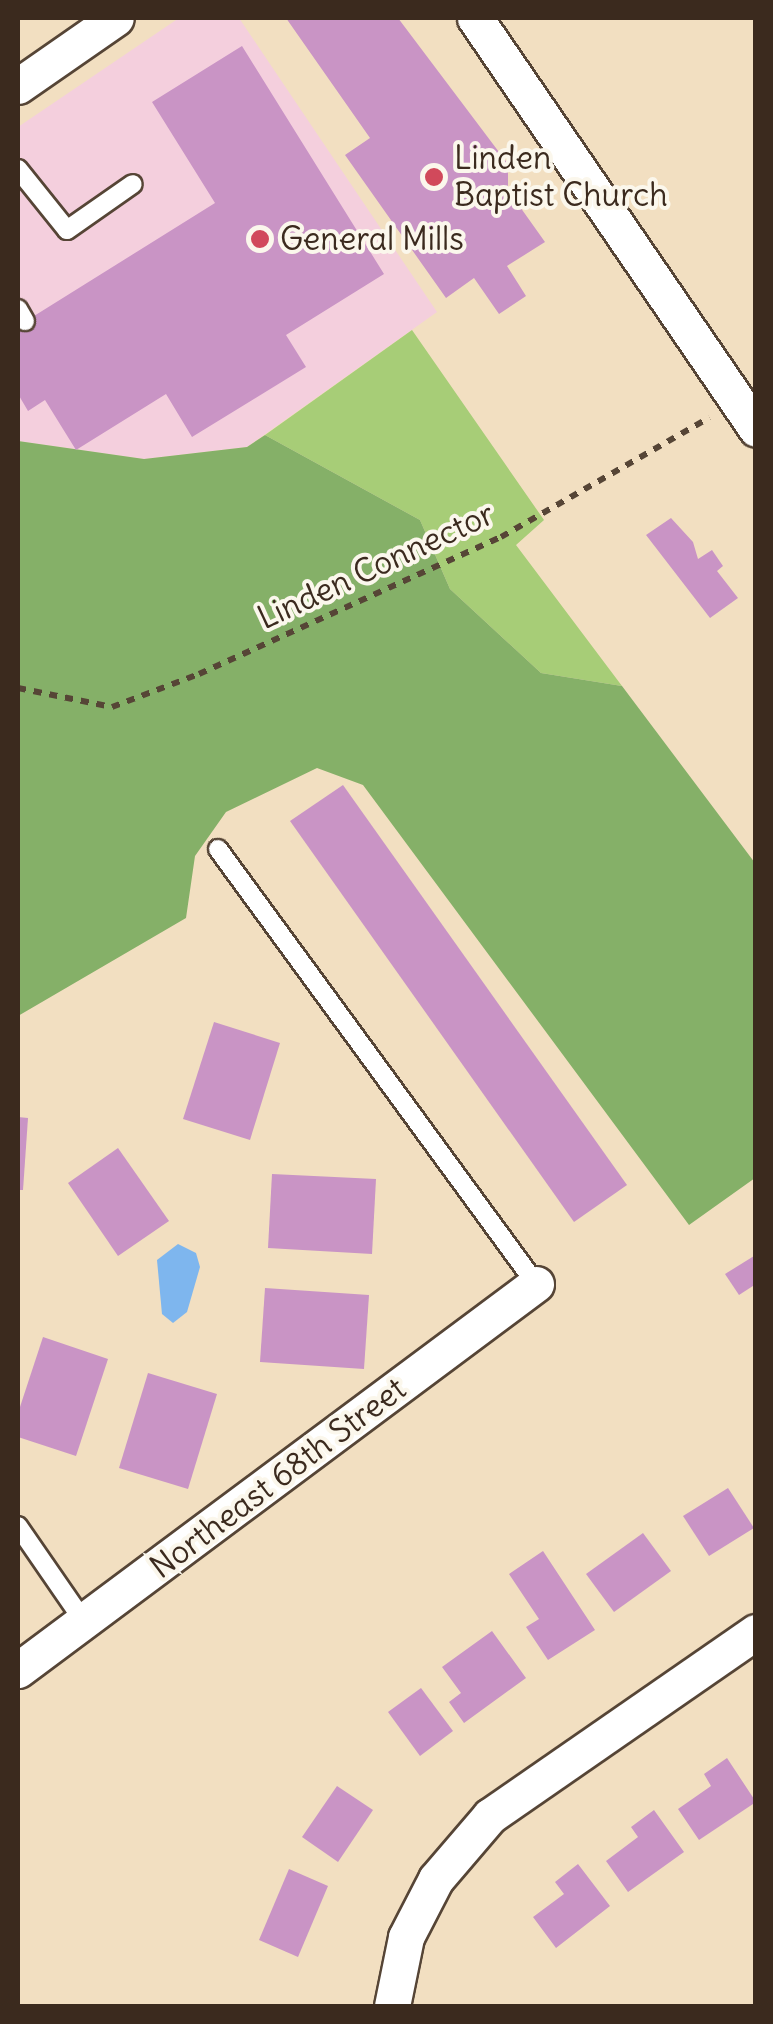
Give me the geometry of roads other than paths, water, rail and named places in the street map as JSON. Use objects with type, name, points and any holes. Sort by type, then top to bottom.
[{"type":"street","points":[[18,86],[116,18]]},
{"type":"street","points":[[474,18],[749,406]]},
{"type":"street","name":"Northeast 68th Street","points":[[18,1670],[536,1284]]},
{"type":"street","points":[[392,2006],[406,1938],[428,1893],[490,1816],[756,1632]]},
{"type":"lane","points":[[18,169],[67,230],[134,184]]},
{"type":"lane","points":[[218,849],[536,1284]]},
{"type":"lane","points":[[18,1526],[85,1622]]},
{"type":"water","points":[[178,1244],[196,1253],[200,1267],[187,1312],[173,1323],[162,1314],[157,1260]]},
{"type":"place","name":"Linden Baptist Church","points":[[434,177]]},
{"type":"place","name":"General Mills","points":[[260,239]]}]
